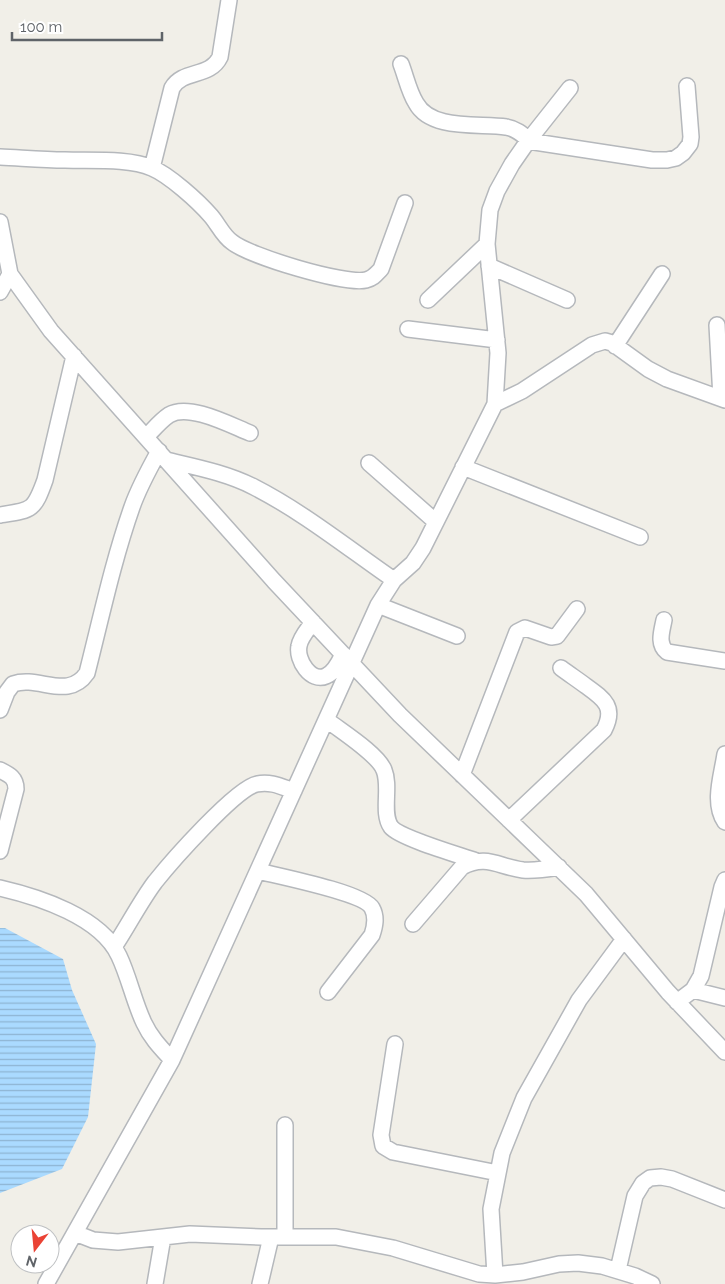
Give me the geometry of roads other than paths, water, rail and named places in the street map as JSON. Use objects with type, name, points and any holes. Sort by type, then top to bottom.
[{"type":"street","points":[[152,168],[172,88],[179,80],[208,70],[218,63],[230,0]]},
{"type":"street","points":[[401,64],[416,104],[421,110],[440,120],[458,124],[508,127],[519,132],[528,141],[652,160],[676,158],[687,149],[691,137],[687,86]]},
{"type":"street","points":[[46,1284],[172,1060],[327,720],[348,659],[394,580],[413,563],[423,548],[495,404],[498,353],[487,244],[490,210],[497,191],[528,141],[570,88]]},
{"type":"street","points":[[0,157],[137,163],[152,168],[170,179],[198,203],[210,214],[231,241],[240,247],[261,257],[343,280],[365,280],[374,277],[378,273],[406,204]]},
{"type":"street","points":[[0,222],[10,274],[51,330],[313,622],[400,715],[586,894],[678,1002],[725,1052]]},
{"type":"street","points":[[428,300],[487,244]]},
{"type":"street","points":[[489,266],[567,300]]},
{"type":"street","points":[[0,292],[10,274]]},
{"type":"street","points":[[615,346],[662,274]]},
{"type":"street","points":[[495,404],[522,391],[592,345],[605,341],[667,379],[723,399],[717,325]]},
{"type":"street","points":[[408,329],[497,340]]},
{"type":"street","points":[[0,515],[30,509],[38,499],[45,480],[74,356]]},
{"type":"street","points":[[146,437],[168,416],[182,412],[202,414],[250,433]]},
{"type":"street","points":[[162,455],[252,486],[282,503],[394,580]]},
{"type":"street","points":[[0,710],[7,692],[13,684],[24,682],[68,687],[76,685],[87,673],[132,506],[145,476],[162,455]]},
{"type":"street","points":[[368,463],[436,522]]},
{"type":"street","points":[[463,467],[640,537]]},
{"type":"street","points":[[378,605],[457,636]]},
{"type":"street","points":[[462,775],[517,632],[524,628],[551,637],[557,636],[577,609]]},
{"type":"street","points":[[664,620],[661,643],[666,652],[725,661]]},
{"type":"street","points":[[313,622],[300,640],[298,652],[302,663],[312,675],[328,676],[348,659]]},
{"type":"street","points":[[509,820],[604,730],[608,722],[609,714],[603,699],[560,668]]},
{"type":"street","points":[[327,720],[369,753],[384,770],[387,784],[387,820],[393,829],[412,838],[476,861],[492,862],[526,870],[559,867]]},
{"type":"street","points":[[725,754],[718,800],[720,814],[725,822]]},
{"type":"street","points":[[0,770],[10,775],[16,784],[0,850]]},
{"type":"street","points":[[114,947],[155,882],[207,825],[249,786],[266,782],[294,791]]},
{"type":"street","points":[[413,924],[462,867],[476,861]]},
{"type":"street","points":[[258,870],[355,897],[372,907],[375,918],[375,927],[372,935],[328,992]]},
{"type":"street","points":[[678,1002],[693,990],[700,976],[725,880]]},
{"type":"street","points":[[0,888],[24,894],[76,916],[94,926],[114,947],[144,1024],[155,1042],[172,1060]]},
{"type":"street","points":[[495,1275],[491,1209],[502,1153],[524,1098],[579,1000],[624,939]]},
{"type":"street","points":[[693,990],[725,998]]},
{"type":"street","points":[[395,1044],[381,1135],[383,1146],[393,1152],[498,1173]]},
{"type":"street","points":[[260,1284],[278,1237],[285,1125]]},
{"type":"street","points":[[618,1270],[635,1196],[643,1183],[650,1178],[672,1179],[725,1200]]},
{"type":"street","points":[[75,1232],[93,1240],[105,1242],[190,1234],[278,1237],[316,1236],[393,1248],[479,1274],[495,1275],[523,1272],[559,1264],[578,1263],[618,1270],[652,1284]]},
{"type":"street","points":[[155,1284],[163,1236]]},
{"type":"water","points":[[0,928],[5,928],[63,959],[72,990],[96,1044],[88,1117],[62,1169],[0,1193]]}]
